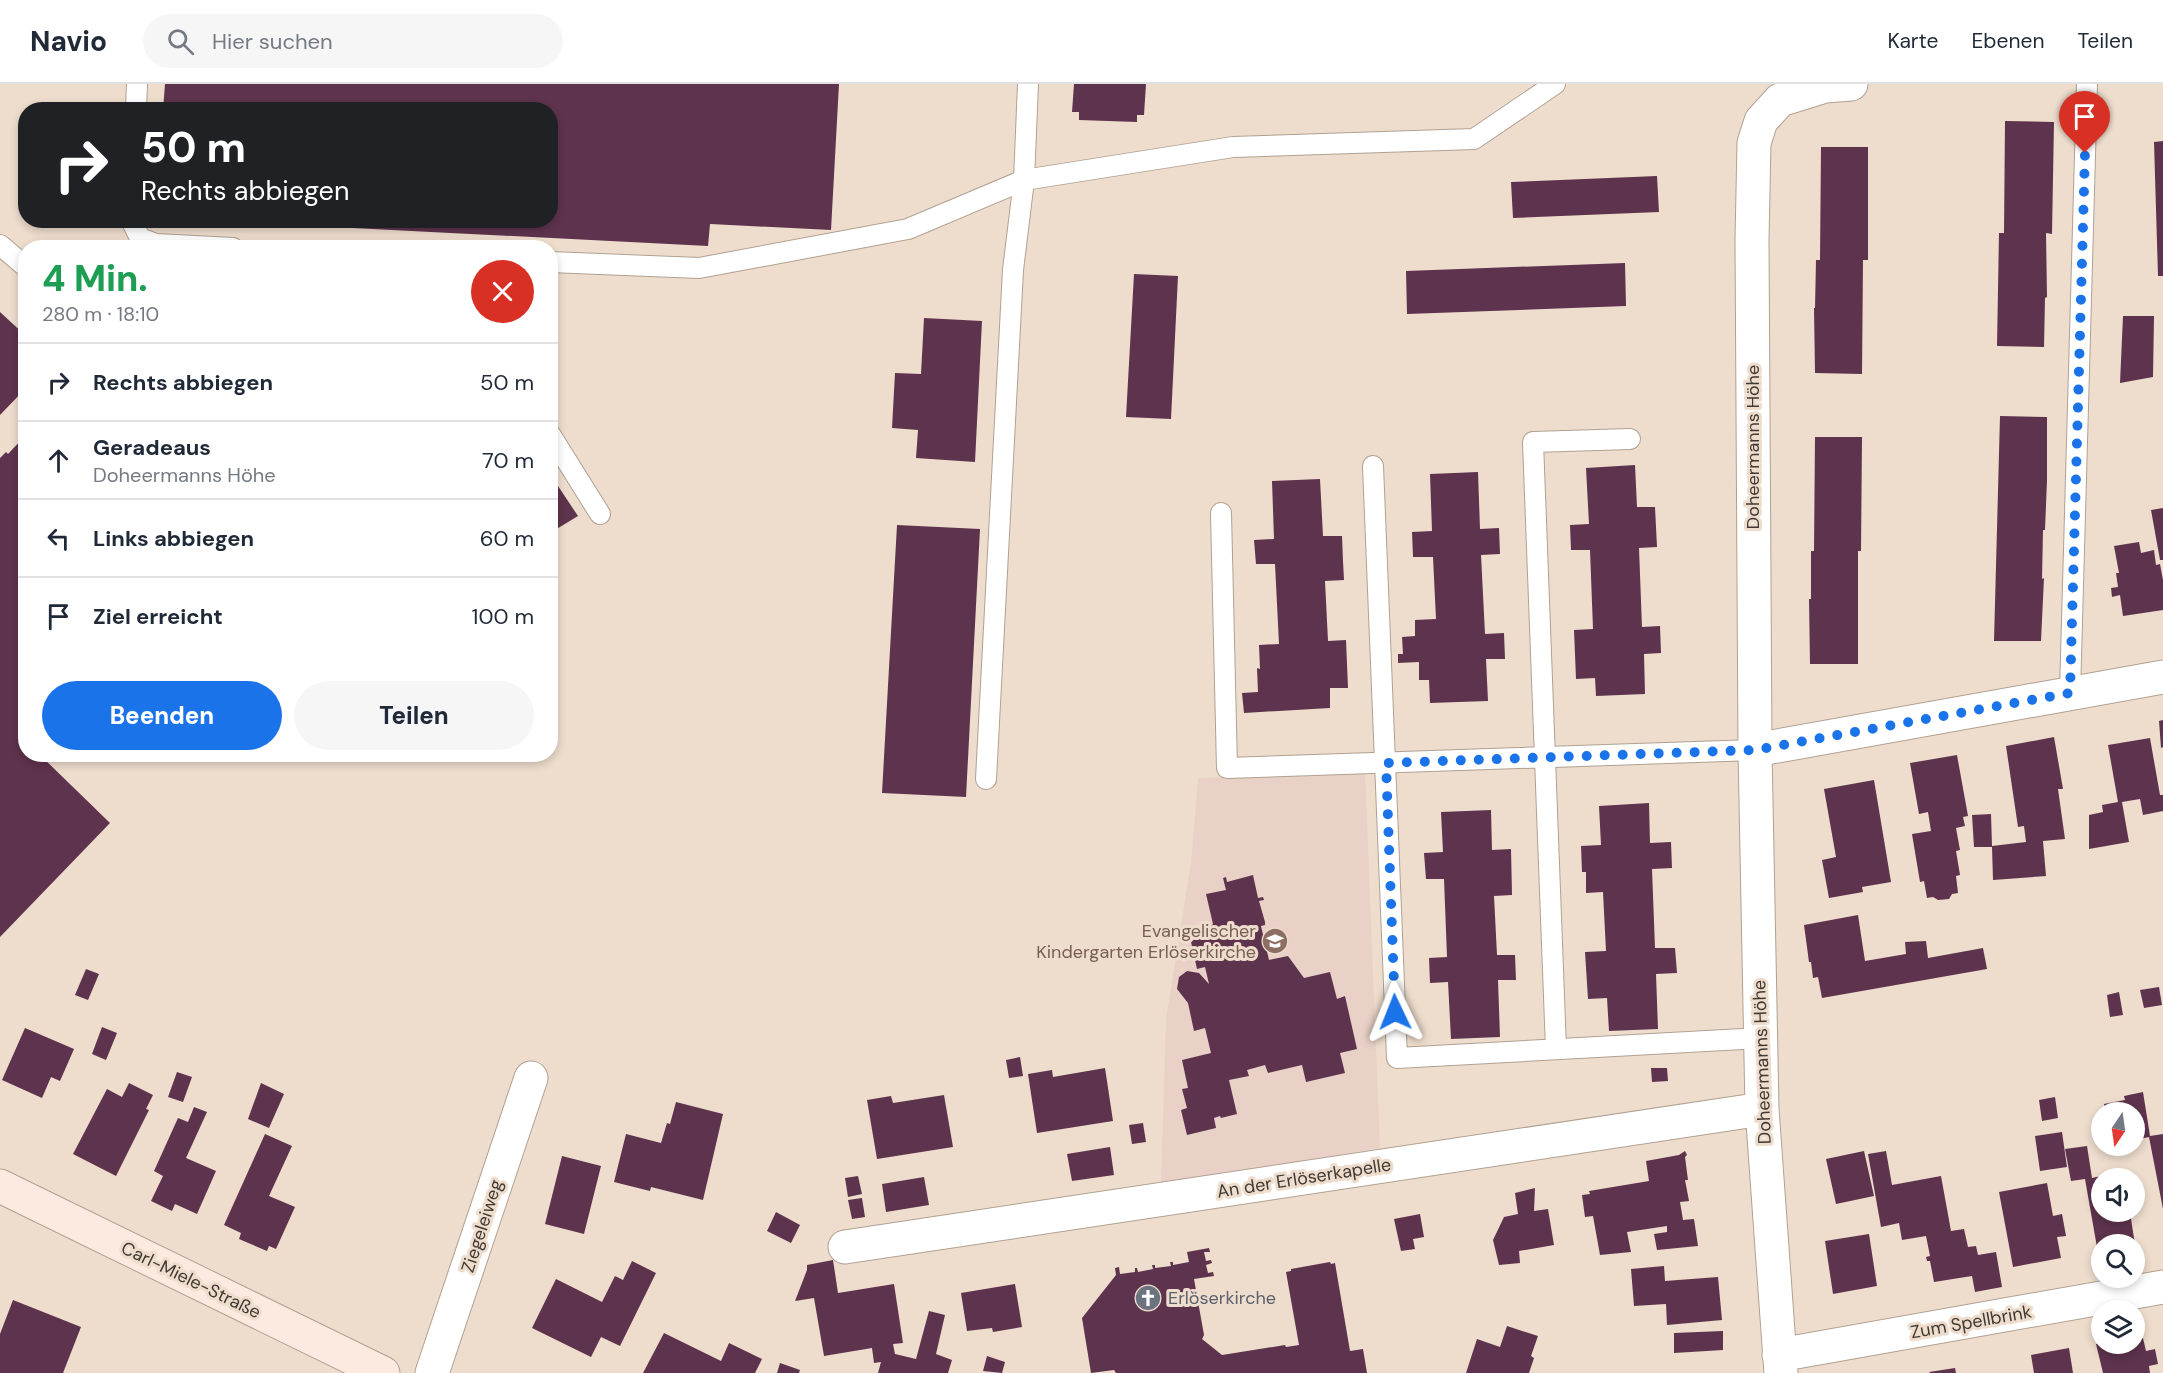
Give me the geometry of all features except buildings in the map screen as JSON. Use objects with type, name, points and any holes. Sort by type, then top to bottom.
[{"type":"street","name":"Doheermanns Höhe","points":[[1780,1364],[1762,1109],[1755,750],[1752,240],[1754,143],[1761,121],[1780,100],[1825,86],[1851,84]]},
{"type":"street","points":[[1755,750],[2163,677]]},
{"type":"street","name":"Ziegeleiweg","points":[[432,1373],[531,1078]]},
{"type":"street","name":"An der Erlöserkapelle","points":[[845,1247],[1762,1109]]},
{"type":"street","name":"Carl-Miele-Straße","points":[[0,1186],[383,1373]]},
{"type":"street","name":"Zum Spellbrink","points":[[1780,1364],[2163,1287]]},
{"type":"lane","points":[[136,102],[137,84]]},
{"type":"lane","points":[[986,779],[1013,270],[1024,180],[1028,84]]},
{"type":"lane","points":[[558,262],[699,268],[908,229],[1024,180],[1233,147],[1474,139],[1554,84]]},
{"type":"lane","points":[[2070,693],[2087,84]]},
{"type":"lane","points":[[135,228],[140,238],[145,240]]},
{"type":"lane","points":[[0,245],[18,260]]},
{"type":"lane","points":[[1556,1049],[1533,442],[1630,439]]},
{"type":"lane","points":[[558,447],[600,514]]},
{"type":"lane","points":[[1373,466],[1397,1058],[1761,1038]]},
{"type":"lane","points":[[1221,513],[1227,768],[1755,750]]},
{"type":"shaded area","name":"Evangelischer Kindergarten Erlöserkirche","points":[[1365,772],[1380,1148],[1161,1185],[1166,1019],[1191,863],[1198,778]]},
{"type":"place","name":"Evangelischer Kindergarten Erlöserkirche","points":[[1275,941]]},
{"type":"place","name":"Erlöserkirche","points":[[1148,1298]]},
{"type":"route","points":[[1395,1012],[1386,763],[1755,750],[2070,693],[2085,153]]}]
